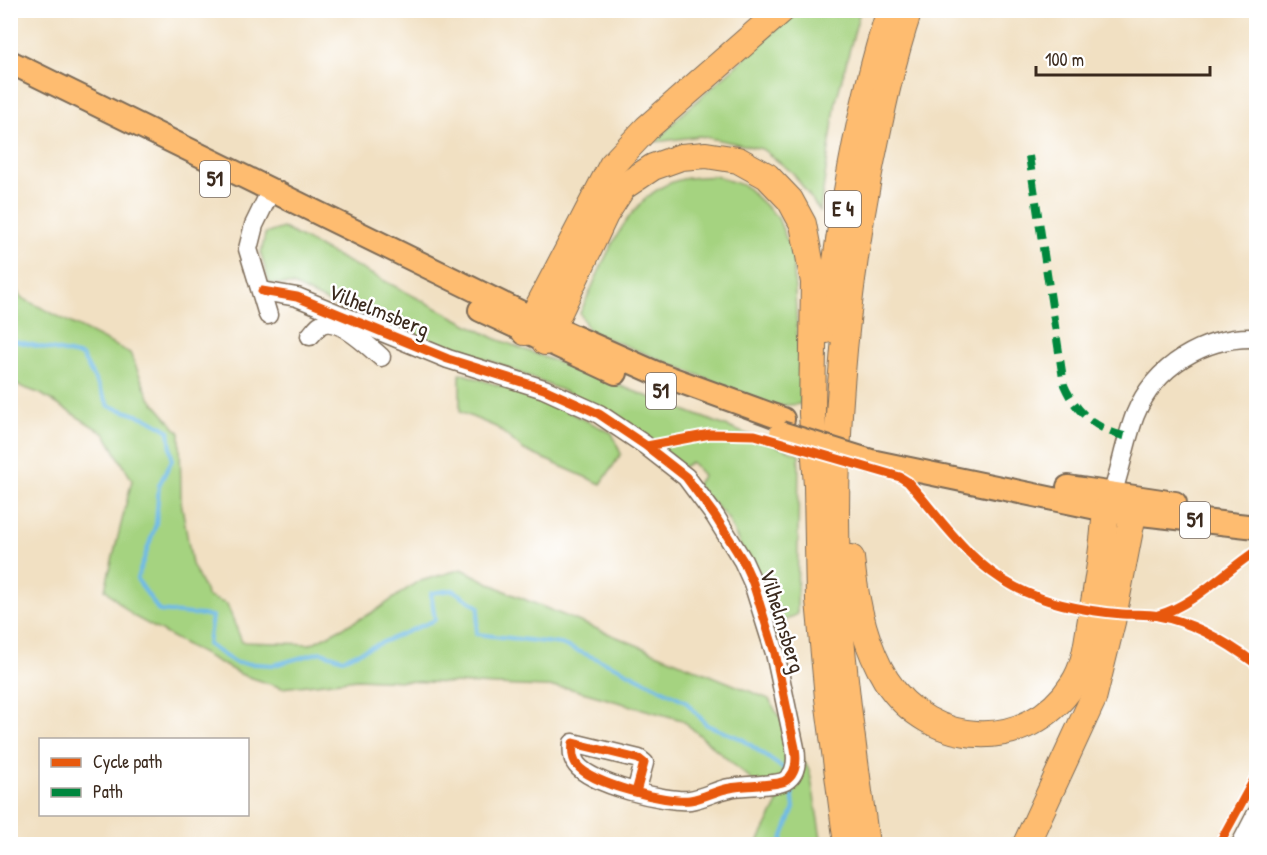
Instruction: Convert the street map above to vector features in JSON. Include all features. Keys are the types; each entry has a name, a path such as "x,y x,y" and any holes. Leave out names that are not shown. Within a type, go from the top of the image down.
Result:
{"highway":[{"path":"538,330 612,165 647,128 782,10"},
{"name":"E 4","path":"847,844 828,698 820,611 817,486 824,355 840,229 859,130 890,10"},
{"name":"E 4","path":"866,844 847,698 838,597 836,486 842,374 858,231 877,132 909,10"},
{"path":"538,330 623,187 653,167 681,157 706,155 738,160 767,176 790,200 803,224 811,256 814,282 812,414 817,486"},
{"path":"842,374 850,549 862,620 874,655 888,682 915,711 946,729 987,735 1021,729 1037,720 1064,697 1083,661 1102,559 1120,504"},
{"path":"1026,844 1093,699 1112,622 1120,504"}],"main road":[{"name":"51","path":"10,62 268,197 650,387 872,453 1120,504 1257,526"},
{"name":"51","path":"10,78 268,197"},
{"name":"51","path":"1120,504 1257,513"}],"street":[{"path":"268,197 254,225 248,249 268,315"},
{"name":"Vilhelmsberg","path":"262,291 297,297 448,359 544,389 599,414 645,445 686,477 715,516 743,561 763,609 797,761 789,777 730,788 690,800 636,792"},
{"path":"310,336 321,324 330,323 345,328 381,357"},
{"path":"1120,504 1125,452 1135,415 1147,391 1163,373 1200,348 1221,341 1257,338"},
{"path":"1241,844 1257,815"}],"green space":[{"path":"797,11 860,11 836,101 820,211 793,173 762,149 700,136 656,142 678,118"},
{"path":"715,176 745,186 778,218 793,256 801,404 775,406 589,331 580,313 618,233 646,199 663,186 683,179"},
{"path":"283,228 494,338 799,454 797,614 777,626 728,519 696,485 703,475 691,462 680,469 573,395 491,361 386,330 293,285 269,283 261,254 265,234"},
{"path":"10,281 22,298 130,353 149,397 180,433 181,501 192,564 208,597 227,604 242,642 311,644 375,611 417,582 462,569 509,593 769,699 810,772 822,844 757,844 778,803 682,720 568,688 357,679 282,688 240,674 133,616 105,589 132,480 105,434 41,394 11,383"},
{"path":"460,373 541,399 612,433 621,454 601,484 524,450 496,427 460,412"}],"waterway":[{"path":"10,340 82,356 109,406 149,419 169,431 172,460 159,485 156,524 137,579 159,611 212,616 208,645 236,663 274,665 321,652 343,659 435,620 431,593 453,590 479,607 476,634 561,644 619,668 685,701 707,725 742,739 787,771"},
{"path":"780,844 794,808 791,783"}],"marked path":[{"path":"1029,156 1064,385 1075,404 1089,419 1107,430 1128,437"}],"cycle path":[{"path":"262,291 297,297 448,359 544,389 599,414 645,445 686,477 715,516 743,561 753,583 775,653 795,748 795,766 792,775 781,783 730,788 695,799 679,800 630,791 597,779 575,763 573,743 639,759 644,763 636,792"},
{"path":"647,446 710,434 755,435 900,477 908,482 970,553 984,566 1015,587 1040,598 1081,609 1154,615 1185,623 1222,641 1256,664"},
{"path":"1158,615 1197,596 1256,551"},
{"path":"1219,844 1256,776"}]}
